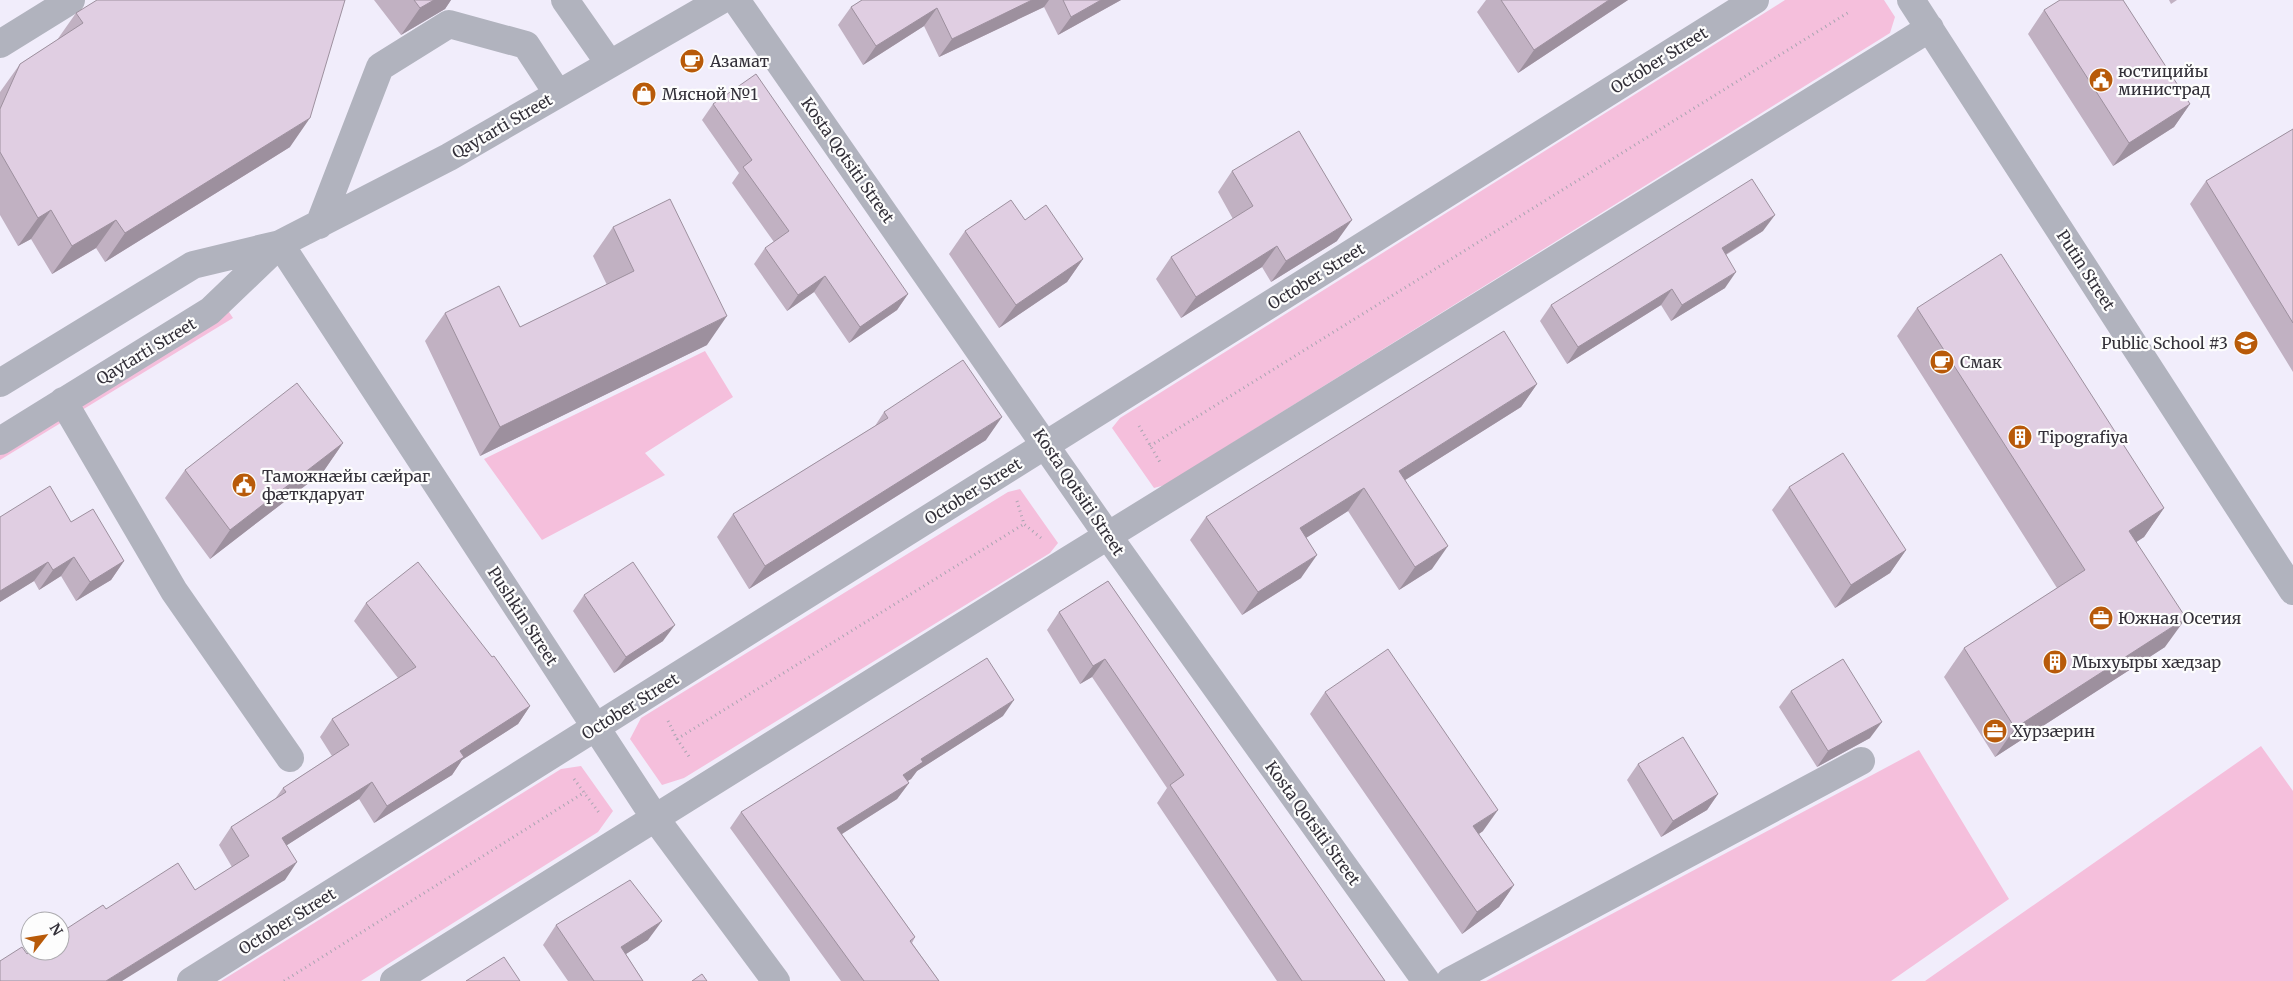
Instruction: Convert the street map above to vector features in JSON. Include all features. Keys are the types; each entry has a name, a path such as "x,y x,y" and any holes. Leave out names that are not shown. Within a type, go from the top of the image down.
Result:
{"street":[{"path":"0,44 71,0"},
{"path":"565,0 609,63"},
{"name":"Qaytarti Street","path":"0,383 193,265 280,244 319,225 449,157 721,0"},
{"name":"Kosta Qotsiti Street","path":"736,0 1047,445 1108,536 1426,981"},
{"name":"October Street","path":"191,981 1755,0"},
{"name":"Putin Street","path":"1912,0 2289,576"},
{"path":"319,225 380,67 449,24 526,45 558,94"},
{"path":"394,981 1067,561 1930,28"},
{"name":"Qaytarti Street","path":"0,441 210,311 280,244"},
{"name":"Pushkin Street","path":"280,244 655,818 776,981"},
{"path":"63,401 174,591 290,758"},
{"path":"1450,981 1861,761"}],"path":[{"path":"1150,446 1849,12"},
{"path":"1122,398 1180,492"},
{"path":"1008,469 1024,524 1067,561"},
{"path":"677,740 1024,524"},
{"path":"653,691 677,740 708,784"},
{"path":"552,754 586,792 619,840"},
{"path":"284,981 586,792"}],"shaded area":[{"path":"1785,0 1884,0 1895,17 1890,33 1165,485 1154,488 1112,428 1120,418"},
{"path":"227,309 233,318 0,460 0,446"},
{"path":"705,351 733,397 645,453 665,475 542,540 484,459"},
{"path":"1020,489 1058,543 1050,553 684,778 662,785 630,739 641,718 1008,492"},
{"path":"2261,746 2293,791 2293,981 1925,981"},
{"path":"1919,750 2009,899 1891,981 1486,981"},
{"path":"581,766 613,811 598,832 361,981 221,981 561,769"}],"building":[{"path":"97,0 345,0 310,118 125,233 116,220 72,246 51,210 38,218 0,152 0,109 20,64 83,23 76,13"},
{"path":"414,0 434,0 420,8"},
{"path":"862,0 1032,0 952,39 937,8 876,46 851,7"},
{"path":"1063,0 1101,0 1071,17"},
{"path":"1501,0 1609,0 1534,50"},
{"path":"2060,0 2123,0 2190,104 2129,143 2044,10"},
{"path":"756,74 908,294 860,327 825,276 798,295 765,248 789,231 743,167 752,160 713,104"},
{"path":"2293,129 2293,323 2206,181"},
{"path":"1299,131 1352,220 1286,261 1277,246 1196,297 1171,257 1253,206 1232,171"},
{"path":"1752,179 1775,215 1722,248 1736,272 1682,305 1672,289 1578,347 1551,305"},
{"path":"670,199 727,316 500,427 445,313 499,286 520,327 634,271 613,227"},
{"path":"1011,200 1025,220 1046,205 1083,259 1016,305 965,231"},
{"path":"2001,254 2164,508 2129,531 2186,618 2015,728 1964,648 2085,570 1917,308"},
{"path":"1504,331 1537,384 1399,471 1448,546 1415,567 1364,488 1300,528 1317,555 1258,592 1206,517"},
{"path":"963,360 1002,417 765,566 733,514 888,418 884,412"},
{"name":"Таможнæйы сæйраг фæткдаруат","path":"297,383 343,443 230,530 185,470"},
{"path":"1843,453 1906,550 1851,585 1789,487"},
{"path":"50,486 71,522 93,509 124,561 90,582 74,557 53,570 48,562 0,591 0,517"},
{"path":"418,562 492,657 494,656 530,706 460,751 464,757 387,806 372,782 282,838 297,862 106,981 0,981 0,961 20,948 20,961 70,961 70,926 103,905 106,909 178,863 195,890 249,856 231,827 286,792 283,788 349,745 332,719 416,667 366,603"},
{"path":"633,562 675,625 626,657 584,595"},
{"path":"1108,581 1385,981 1302,981 1170,785 1184,775 1105,659 1093,666 1059,612"},
{"path":"1388,649 1498,810 1473,826 1514,885 1477,912 1325,692"},
{"path":"987,658 1014,700 921,759 923,762 903,775 909,783 837,828 915,937 910,941 939,981 864,981 741,812"},
{"path":"1843,659 1882,722 1828,751 1791,691"},
{"path":"1683,737 1718,794 1673,821 1638,764"},
{"path":"630,880 662,921 621,947 643,981 594,981 556,925"},
{"path":"504,957 520,981 466,981"},
{"path":"702,974 707,981 692,981"}],"place":[{"name":"Азамат","path":"692,61"},
{"name":"юстицийы министрад","path":"2101,80"},
{"name":"Мясной №1","path":"644,94"},
{"name":"Public School #3","path":"2246,343"},
{"name":"Смак","path":"1942,362"},
{"name":"Tipografiya","path":"2020,437"},
{"name":"Таможнæйы сæйраг фæткдаруат","path":"244,485"},
{"name":"Южная Осетия","path":"2101,618"},
{"name":"Мыхуыры хæдзар","path":"2055,662"},
{"name":"Хурзæрин","path":"1995,731"}]}
